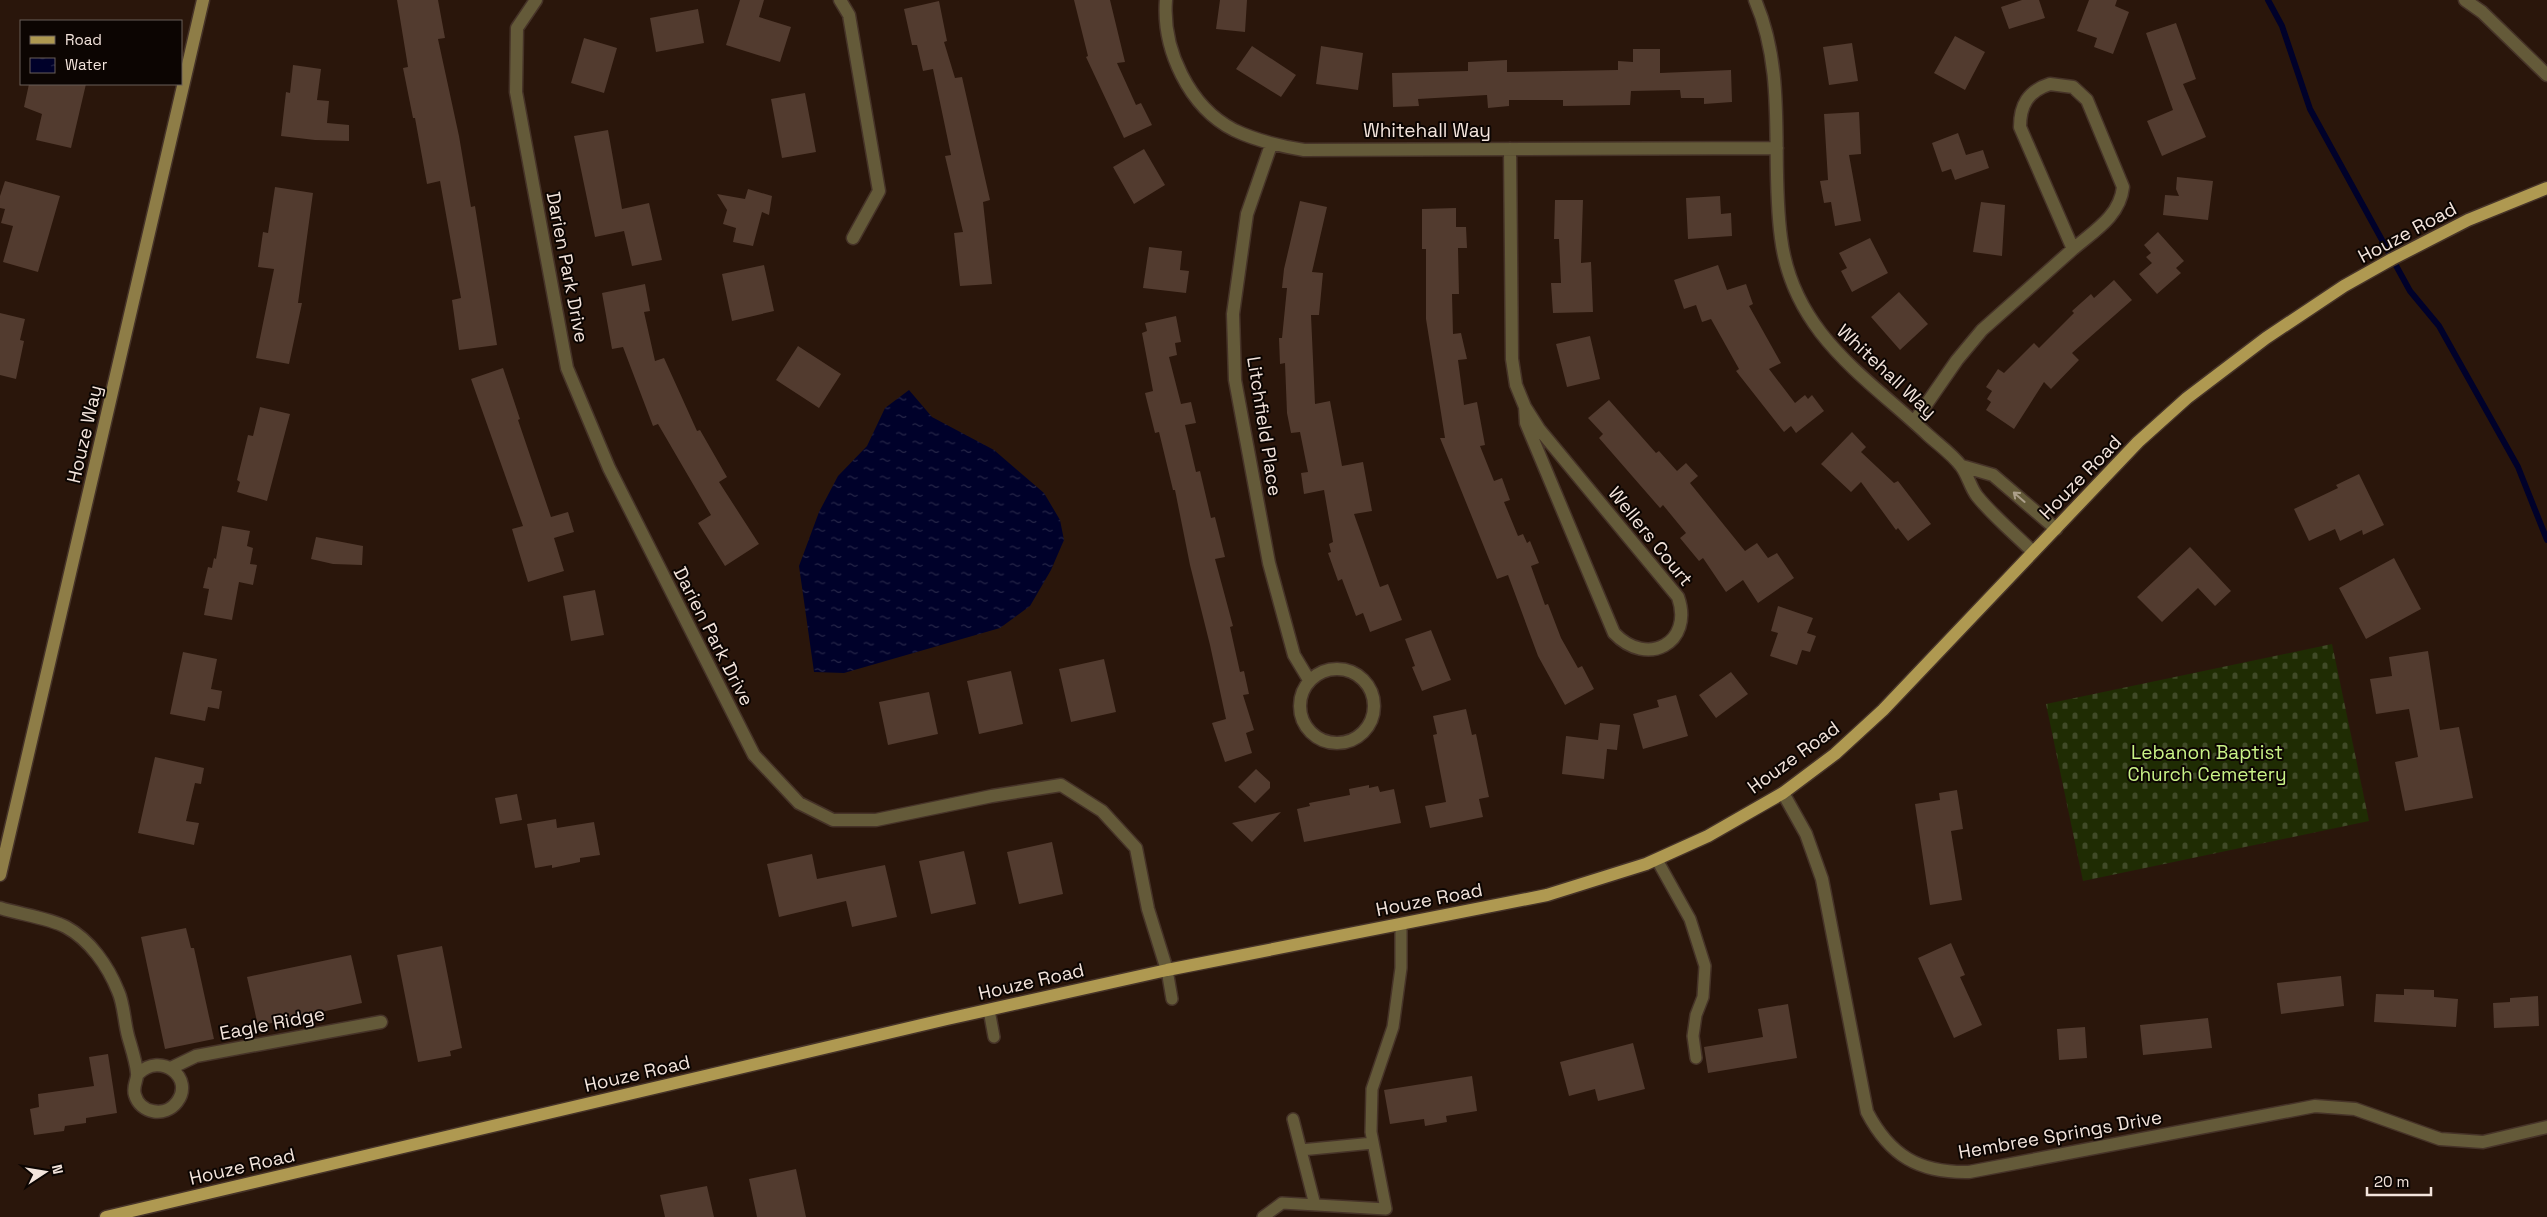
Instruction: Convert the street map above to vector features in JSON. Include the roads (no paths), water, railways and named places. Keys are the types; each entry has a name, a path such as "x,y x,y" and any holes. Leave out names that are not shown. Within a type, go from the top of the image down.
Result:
{"main road":[{"name":"Houze Road","path":"106,1217 989,1010 1168,970 1547,895 1657,860 1708,836 1783,792 1834,754 1883,710 2138,442 2188,398 2266,338 2344,286 2392,259 2468,220 2547,188"}],"street":[{"name":"Houze Way","path":"0,875 203,0"},
{"name":"Darien Park Drive","path":"536,0 517,28 516,92 567,368 609,468 754,755 799,803 833,820 876,820 992,796 1061,785 1102,811 1136,848 1148,910 1168,970"},
{"path":"840,0 849,15 879,191 853,238"},
{"name":"Whitehall Way","path":"1166,0 1165,15 1170,46 1184,80 1205,108 1232,129 1271,144 1304,150 1777,148"},
{"name":"Whitehall Way","path":"1755,0 1764,21 1775,81 1781,239 1788,271 1801,303 1818,332 1838,355 1962,466"},
{"path":"2465,0 2482,12 2547,75"},
{"path":"1914,422 1957,360 1982,330 2114,213 2122,199 2123,186 2087,100 2072,87 2050,84 2038,88 2027,97 2020,112 2020,127 2073,249"},
{"name":"Litchfield Place","path":"1271,144 1246,223 1233,314 1235,380 1269,563 1294,655 1310,680"},
{"name":"Wellers Court","path":"1510,149 1512,359 1516,385 1525,407 1540,429 1678,597 1682,608 1681,625 1675,636 1666,645 1652,650 1638,650 1624,643 1614,632 1526,423 1525,407"},
{"path":"1962,466 1993,475 2056,529"},
{"path":"1962,466 1977,495 2033,552"},
{"path":"1331,668 1343,668 1355,672 1365,680 1373,696 1374,714 1370,726 1361,735 1350,741 1332,743 1315,736 1306,727 1301,716 1300,703 1303,691 1310,680 1319,672 1331,668"},
{"name":"Hembree Springs Drive","path":"1783,792 1806,834 1822,879 1867,1112 1877,1130 1892,1148 1929,1169 1948,1172 1969,1172 2315,1106 2355,1109 2440,1139 2483,1142 2547,1127"},
{"path":"0,908 65,926 86,941 101,960 119,992 138,1074 134,1083 137,1101 144,1108 162,1112 177,1102 181,1093 181,1084 178,1075 171,1068"},
{"name":"Eagle Ridge","path":"138,1074 144,1068 153,1064 162,1064 171,1068 196,1056 381,1022"}],"lane":[{"path":"1657,860 1690,919 1705,966 1703,997 1696,1015 1692,1036 1696,1058"},
{"path":"1263,1217 1282,1204 1386,1209 1371,1132 1372,1089 1393,1027 1401,968 1401,924"},
{"path":"1168,970 1172,999"},
{"path":"989,1010 994,1037"},
{"path":"1293,1120 1315,1205"},
{"path":"1301,1150 1373,1143"}],"water":[{"path":"909,390 932,417 994,450 1044,493 1060,520 1064,540 1051,570 1030,606 1000,628 844,673 814,672 799,566 819,512 838,476 867,446 885,408"}],"waterway":[{"path":"2268,0 2282,26 2310,109 2410,291 2439,326 2518,467 2547,540"}],"park label":[{"name":"Lebanon Baptist Church Cemetery","path":"2207,763"}]}
